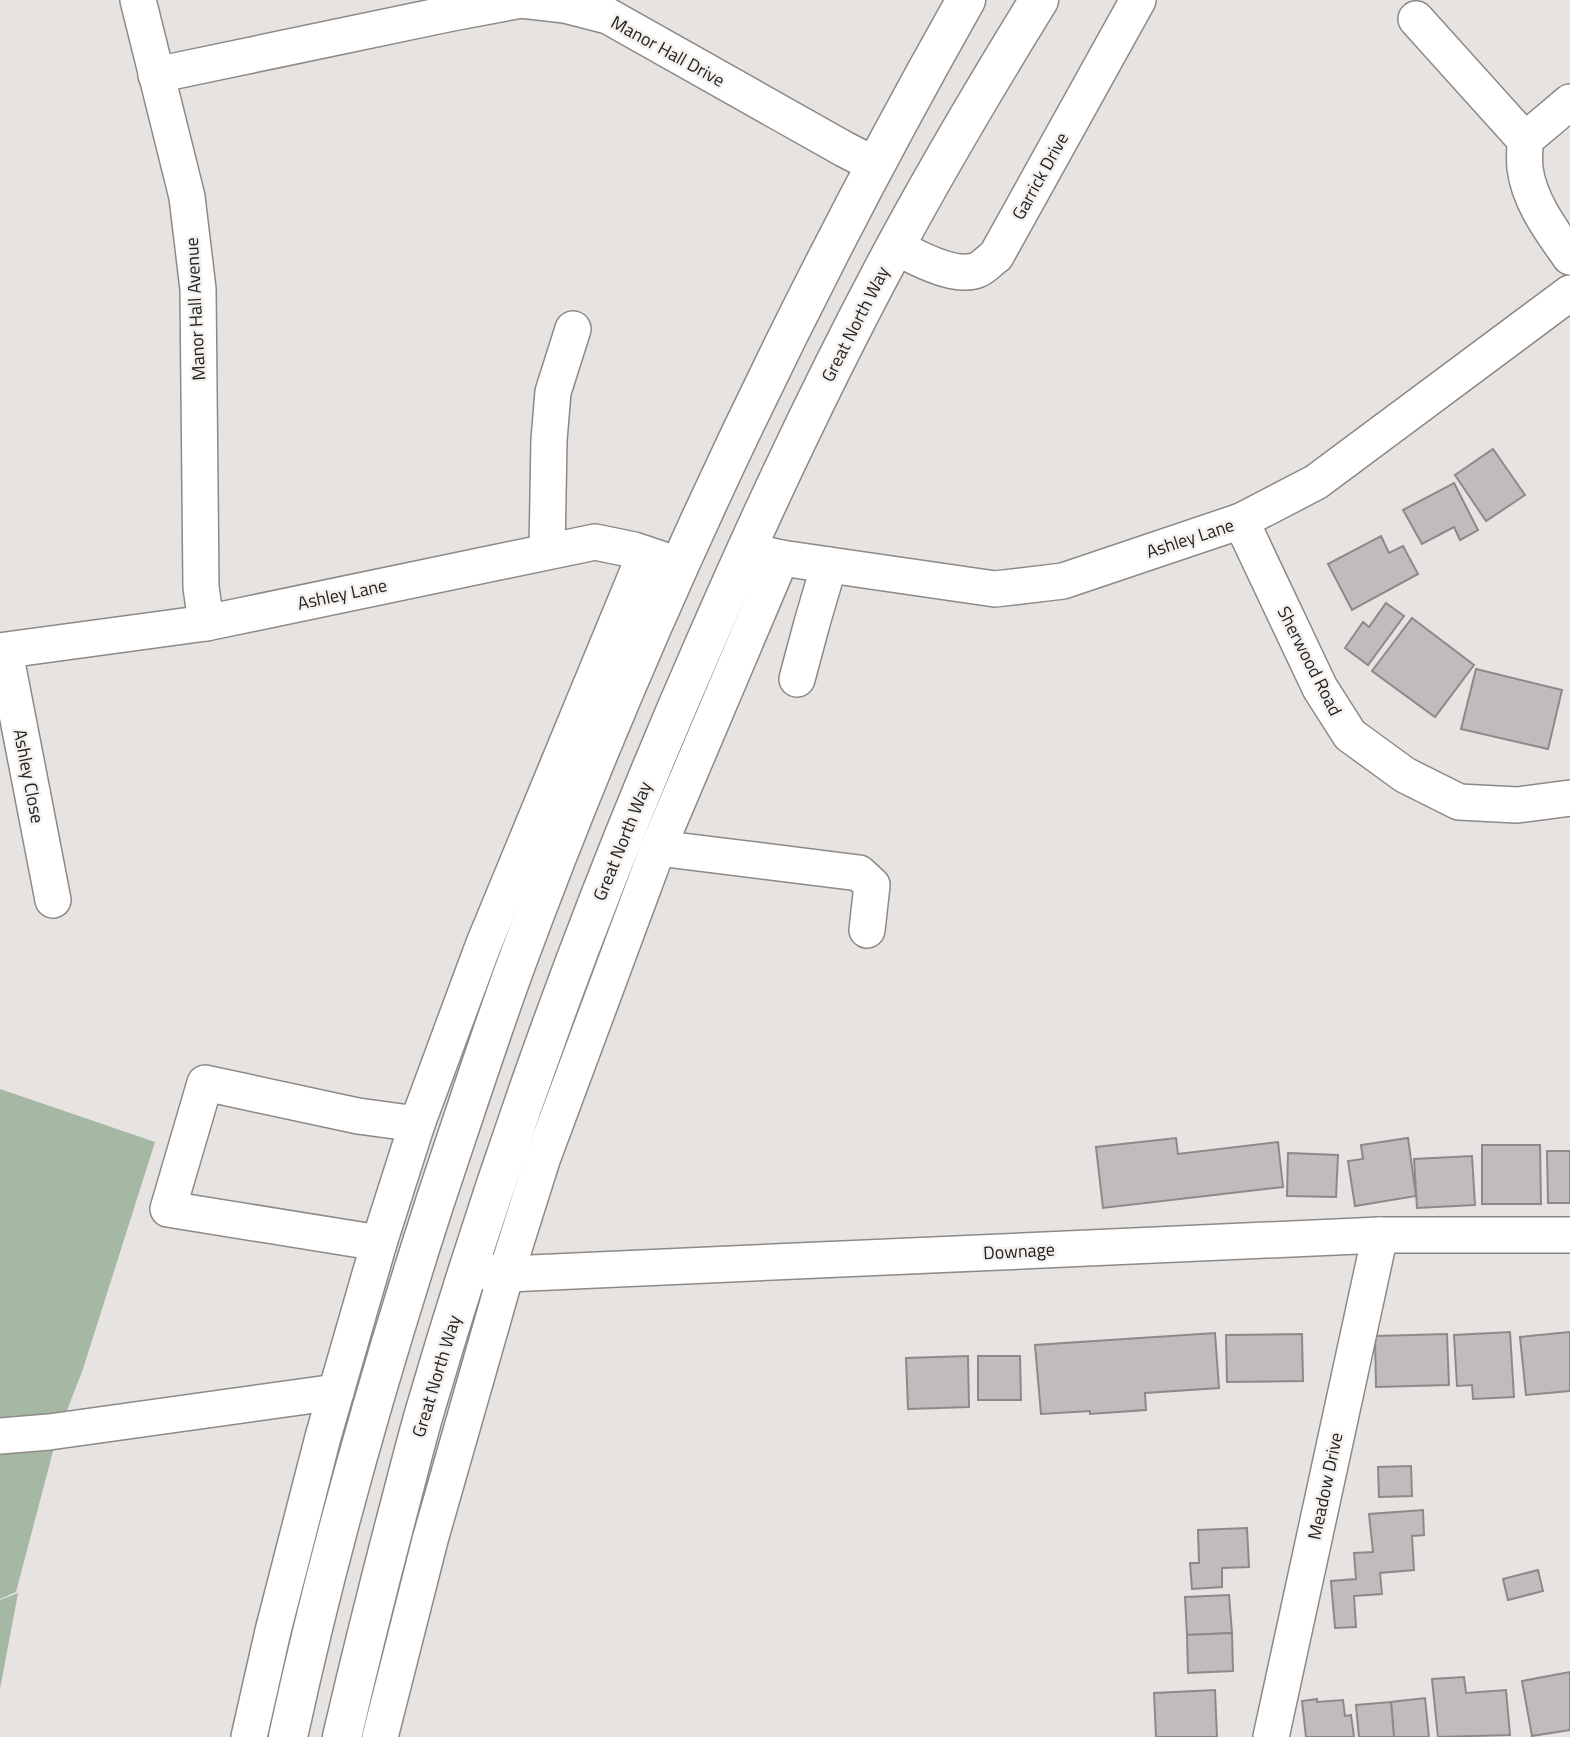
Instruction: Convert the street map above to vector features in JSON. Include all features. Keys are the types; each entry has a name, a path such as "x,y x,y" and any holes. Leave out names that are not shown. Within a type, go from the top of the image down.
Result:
{"highway":[{"path":"288,1737 304,1662 367,1426 414,1269 516,964 617,710 663,559 734,447 875,165 966,0"},
{"name":"Great North Way","path":"342,1737 365,1637 425,1411 468,1271 529,1086 606,878 668,724 763,554 820,393 895,247 978,99 1039,0"}],"street":[{"name":"Manor Hall Avenue","path":"138,0 187,197 198,289 201,587 206,623"},
{"name":"Manor Hall Drive","path":"156,75 521,0 565,5 608,16 875,165"},
{"name":"Garrick Drive","path":"895,247 957,272 977,270 996,256 1138,0"},
{"path":"1416,19 1525,140 1525,169 1532,195 1570,257"},
{"path":"1525,140 1570,102"},
{"name":"Ashley Lane","path":"763,554 995,589 1063,581 1241,522 1316,482 1570,293"},
{"path":"547,551 549,440 553,392 573,329"},
{"name":"Sherwood Road","path":"1241,522 1320,688 1350,735 1405,775 1459,802 1517,805 1570,798"},
{"name":"Ashley Lane","path":"3,652 206,623 595,542 663,559"},
{"name":"Great North Way","path":"380,1737 430,1539 506,1274 542,1160 658,849 763,554"},
{"path":"249,1737 273,1631 336,1392 379,1243 417,1125 483,946 663,559"},
{"path":"797,679 829,565"},
{"name":"Ashley Close","path":"3,652 54,900"},
{"path":"658,849 859,873 872,886 867,930"},
{"path":"379,1243 168,1209 205,1083 358,1116 417,1125"},
{"name":"Downage","path":"468,1271 506,1274 1380,1235 1570,1235"},
{"name":"Meadow Drive","path":"1271,1737 1380,1235"},
{"path":"0,1436 49,1432 336,1392"}],"green space":[{"path":"0,1089 155,1142 83,1369 57,1436 16,1592 0,1599"},
{"path":"18,1593 0,1689 0,1600"}],"building":[{"path":"1493,449 1525,495 1486,521 1455,475"},
{"path":"1454,483 1478,530 1460,540 1454,527 1422,544 1403,510"},
{"path":"1381,536 1389,553 1403,546 1418,574 1352,610 1328,564"},
{"path":"1386,603 1404,616 1368,665 1345,648 1363,622 1369,627"},
{"path":"1412,618 1474,665 1435,717 1372,671"},
{"path":"1476,669 1562,690 1548,749 1461,729"},
{"path":"1176,1138 1178,1154 1278,1142 1283,1187 1103,1208 1096,1147"},
{"path":"1408,1138 1416,1196 1355,1206 1348,1161 1363,1159 1361,1145"},
{"path":"1482,1145 1540,1145 1541,1204 1482,1204"},
{"path":"1547,1151 1570,1151 1570,1203 1548,1203"},
{"path":"1288,1153 1338,1155 1336,1197 1287,1196"},
{"path":"1472,1156 1475,1205 1417,1208 1414,1159"},
{"path":"1510,1332 1514,1397 1473,1399 1472,1385 1457,1386 1454,1335"},
{"path":"1570,1332 1570,1391 1526,1395 1520,1337"},
{"path":"1215,1333 1219,1388 1145,1393 1146,1410 1041,1414 1035,1345"},
{"path":"1302,1334 1303,1381 1227,1382 1226,1335"},
{"path":"1447,1334 1449,1385 1376,1387 1375,1336"},
{"path":"968,1356 969,1407 908,1409 906,1358"},
{"path":"978,1356 1020,1356 1021,1400 978,1400"},
{"path":"1411,1466 1412,1496 1379,1497 1378,1467"},
{"path":"1423,1510 1424,1535 1412,1536 1414,1570 1380,1573 1382,1594 1354,1596 1356,1627 1335,1628 1331,1581 1356,1579 1354,1553 1373,1552 1369,1514"},
{"path":"1247,1528 1249,1567 1222,1568 1222,1587 1192,1589 1190,1563 1199,1563 1198,1530"},
{"path":"1538,1570 1543,1591 1508,1600 1503,1579"},
{"path":"1229,1595 1232,1633 1187,1635 1185,1597"},
{"path":"1232,1633 1233,1671 1188,1673 1187,1635"},
{"path":"1570,1672 1570,1730 1532,1736 1522,1681"},
{"path":"1464,1677 1466,1693 1506,1690 1510,1735 1438,1737 1432,1679"},
{"path":"1215,1690 1217,1737 1156,1737 1154,1693"},
{"path":"1425,1698 1429,1737 1394,1737 1391,1702"},
{"path":"1317,1699 1317,1702 1343,1700 1345,1716 1351,1715 1354,1737 1306,1737 1302,1701"},
{"path":"1391,1702 1394,1737 1359,1737 1356,1705"}]}
